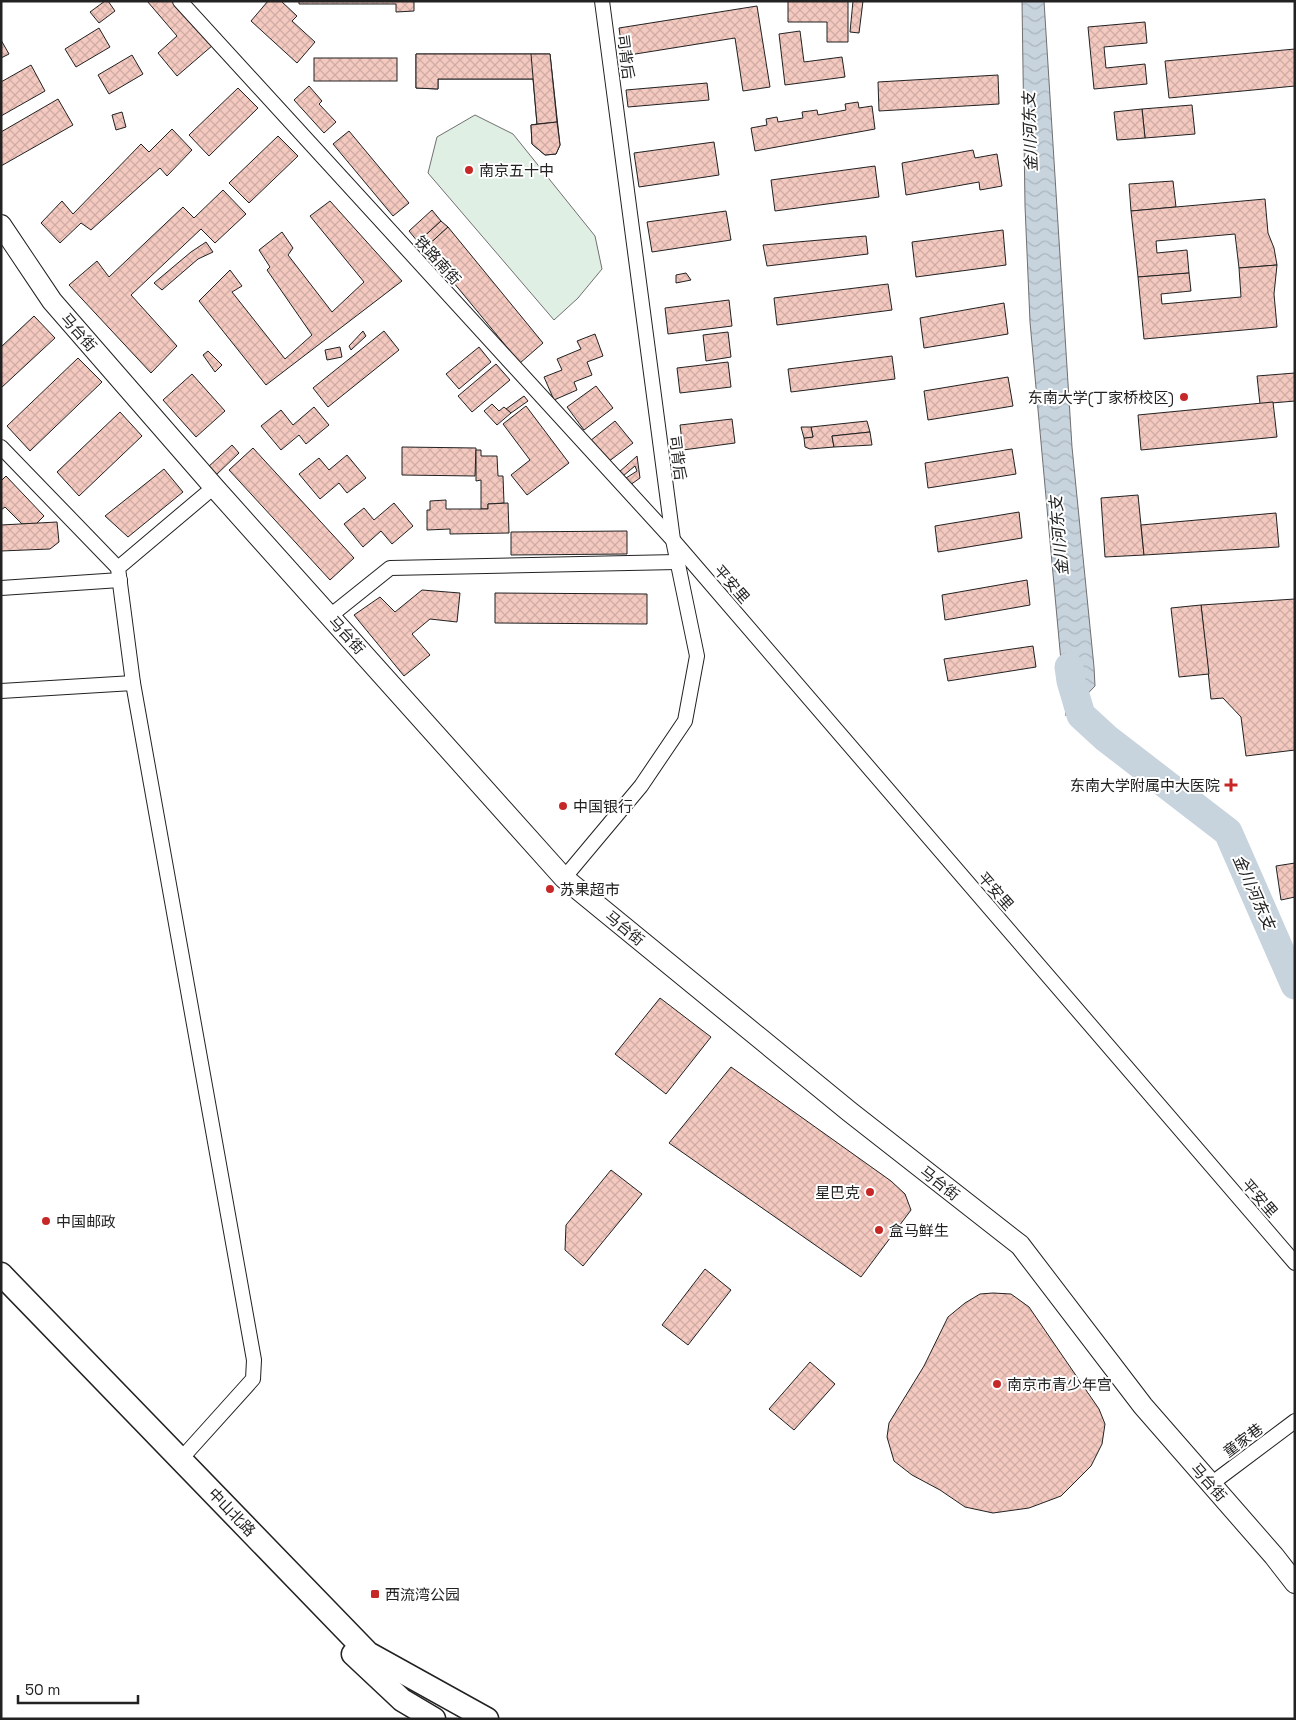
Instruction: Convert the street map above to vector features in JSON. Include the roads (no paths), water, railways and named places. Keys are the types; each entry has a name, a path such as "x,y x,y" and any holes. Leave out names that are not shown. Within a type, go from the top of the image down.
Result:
{"main road":[{"name":"中山北路","path":"1,1274 368,1653 487,1719"},
{"name":"中山北路","path":"1,1290 360,1662 402,1700 434,1719"}],"street":[{"name":"铁路南街","path":"180,1 672,540"},
{"name":"司背后","path":"564,878 641,786 685,721 697,656 672,540 602,1"},
{"name":"马台街","path":"1,225 52,301 214,487 564,878 850,1112 1020,1244 1143,1406 1274,1556 1295,1583"},
{"path":"1,447 119,574 133,683 254,1360 252,1379 181,1459"},
{"path":"1,588 119,574 214,487"},
{"name":"平安里","path":"672,540 1295,1263"},
{"path":"330,616 390,568 677,562"},
{"path":"1,691 133,683"},
{"name":"童家巷","path":"1211,1484 1295,1421"}],"water":[{"path":"1022,1 1044,1 1072,447 1094,667 1095,686 1066,716 1030,322 1025,206"}],"waterway":[{"name":"金川河东支","path":"1069,667 1081,715 1106,738 1228,832 1295,985"}],"place":[{"name":"南京五十中","path":"469,170"},
{"name":"东南大学(丁家桥校区)","path":"1184,397"},
{"name":"东南大学附属中大医院","path":"1231,785"},
{"name":"中国银行","path":"563,806"},
{"name":"苏果超市","path":"550,889"},
{"name":"星巴克","path":"870,1192"},
{"name":"中国邮政","path":"46,1221"},
{"name":"盒马鲜生","path":"879,1230"},
{"name":"南京市青少年宫","path":"997,1384"},
{"name":"西流湾公园","path":"375,1594"}]}
